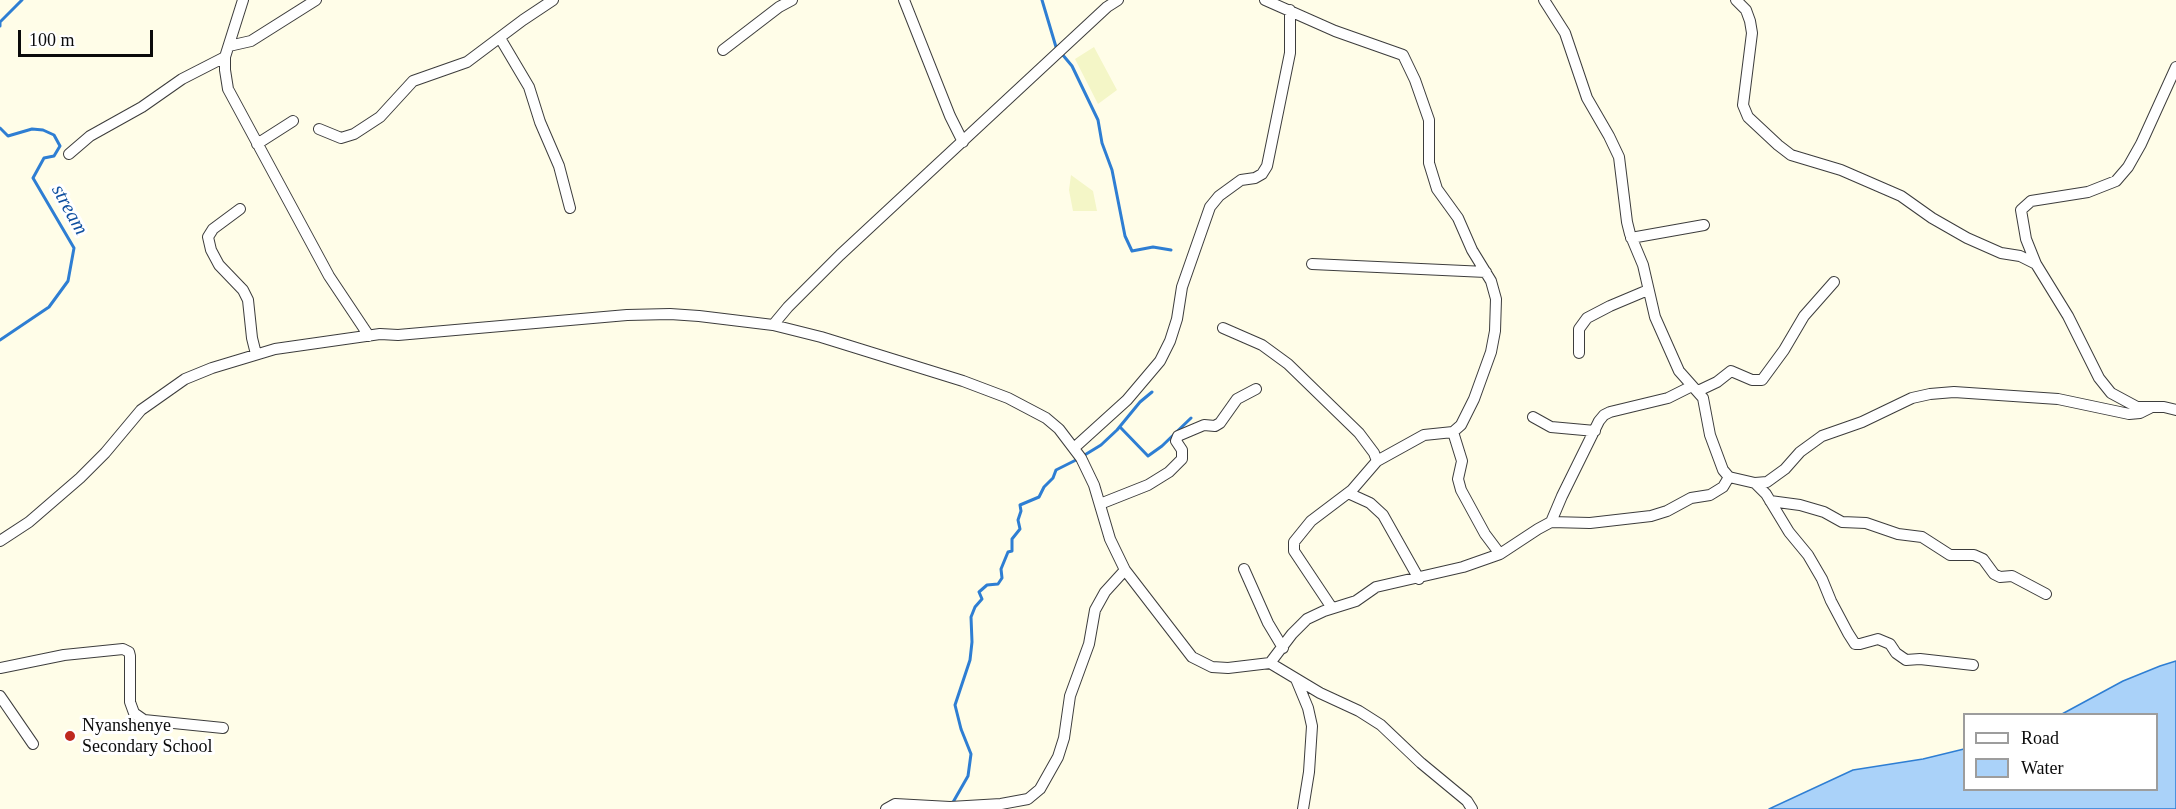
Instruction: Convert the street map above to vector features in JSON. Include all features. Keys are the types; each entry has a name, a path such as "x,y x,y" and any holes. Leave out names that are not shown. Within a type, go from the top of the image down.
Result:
{"street":[{"path":"243,0 225,57 228,89 329,276 369,336"},
{"path":"229,46 250,41 316,0"},
{"path":"319,129 341,138 354,134 380,117 413,81 467,62 553,0"},
{"path":"723,50 792,0"},
{"path":"904,0 950,116 963,142"},
{"path":"773,325 840,255 1107,7 1118,0"},
{"path":"1265,0 1335,31 1403,55 1415,80 1429,120 1429,163 1437,189 1458,218 1494,288 1496,299 1492,345 1468,414 1461,425 1453,432 1424,435 1377,461 1348,493 1311,521 1294,542 1294,551 1332,608"},
{"path":"1544,0 1565,33 1587,98 1619,157 1627,222 1631,238 1643,265 1655,317 1679,371 1706,404 1710,435 1729,477 1755,483 1767,482 1776,477 1800,452 1822,436 1862,422 1912,398 1930,394 1954,392 2058,399 2128,414 2140,413 2150,408"},
{"path":"1736,0 1746,10 1752,33 1743,105 1748,117 1778,145 1791,155 1841,170 1901,196 1932,218 1967,238 2001,253 2020,256 2037,264"},
{"path":"1074,448 1127,400 1160,361 1173,330 1182,287 1210,207 1219,196 1241,180 1255,178 1262,174 1267,166 1290,53 1290,10"},
{"path":"500,38 529,87 540,122 559,166 570,208"},
{"path":"69,154 90,136 142,107 182,79 225,57"},
{"path":"2176,67 2141,144 2128,167 2116,181 2088,192 2031,201 2021,210 2026,239 2037,264 2068,316 2099,378 2111,393 2137,406 2176,410"},
{"path":"257,144 293,121"},
{"path":"240,210 213,229 208,237 211,250 219,266 243,290 248,300 256,354"},
{"path":"1631,238 1704,225"},
{"path":"1312,264 1486,272"},
{"path":"1551,522 1599,421 1610,412 1668,398 1717,382 1731,371 1752,380 1762,380 1784,350 1804,316 1834,282"},
{"path":"1579,353 1579,329 1587,318 1648,290"},
{"path":"0,541 29,522 80,478 105,453 141,410 166,391 185,379 256,354 275,349 369,336 650,314 699,316 773,325 821,337 952,377 1008,398 1046,418 1059,429 1074,448 1091,478 1110,539 1125,570 1192,657 1212,668 1270,663 1320,693 1359,711 1381,725 1421,764 1467,801 1472,809"},
{"path":"1223,328 1262,345 1288,364 1359,433 1374,453 1377,461"},
{"path":"1100,504 1148,485 1169,472 1182,459 1182,450 1176,441 1178,436 1204,425 1215,426 1220,423 1237,399 1256,389"},
{"path":"1533,417 1551,427 1594,431"},
{"path":"1453,432 1462,461 1458,479 1461,490 1485,534 1500,554"},
{"path":"1270,663 1292,634 1307,619 1356,601 1384,584 1419,579 1500,554 1551,522 1590,523 1651,516 1667,511 1690,498 1710,495 1723,487 1729,477"},
{"path":"1755,483 1808,555 1855,644 1878,639 1890,644 1896,653 1906,660 1920,659 1973,665"},
{"path":"1348,493 1370,503 1383,515 1419,579"},
{"path":"1770,501 1800,505 1842,522 1866,523 1898,534 1923,537 1950,555 1974,555 1983,559 1994,574 2000,577 2012,576 2046,594"},
{"path":"1244,569 1268,623 1283,648"},
{"path":"886,809 895,804 969,807 1027,804 1040,789 1058,757 1064,738 1070,696 1089,644 1095,610 1105,592 1125,570"},
{"path":"0,668 64,656 123,649 129,652 130,656 130,702 134,713 144,720 223,728"},
{"path":"1296,679 1308,708 1312,726 1309,772 1303,809"},
{"path":"0,696 33,744"}],"green space":[{"path":"1094,47 1117,90 1098,104 1075,59"},
{"path":"1071,175 1093,191 1097,211 1073,211 1069,190"}],"water":[{"path":"2176,661 2176,809 1769,809 1853,770 1923,759 1963,749 1963,791 2158,791 2158,713 2064,713 2123,681"}],"waterway":[{"name":"stream","path":"0,26 0,22 22,0"},
{"path":"1042,0 1058,49"},
{"path":"1062,54 1072,66 1098,120 1102,143 1112,170 1125,236 1132,251 1153,247 1171,250"},
{"name":"stream","path":"0,128 8,136 32,129 43,130 54,135 60,146 54,156 44,158 33,178 74,248 68,281 49,307 0,340"},
{"path":"1083,456 1101,445 1152,392"},
{"path":"1120,427 1148,456 1191,418"},
{"path":"952,804 968,776 971,754 955,705 970,660 971,617 975,607 982,599 979,592 987,585 998,584 1002,578 1001,569 1008,552 1012,551 1012,539 1020,529 1018,520 1020,505 1039,497 1056,470 1078,459"}],"place":[{"name":"Nyanshenye Secondary School","path":"70,736"}]}
